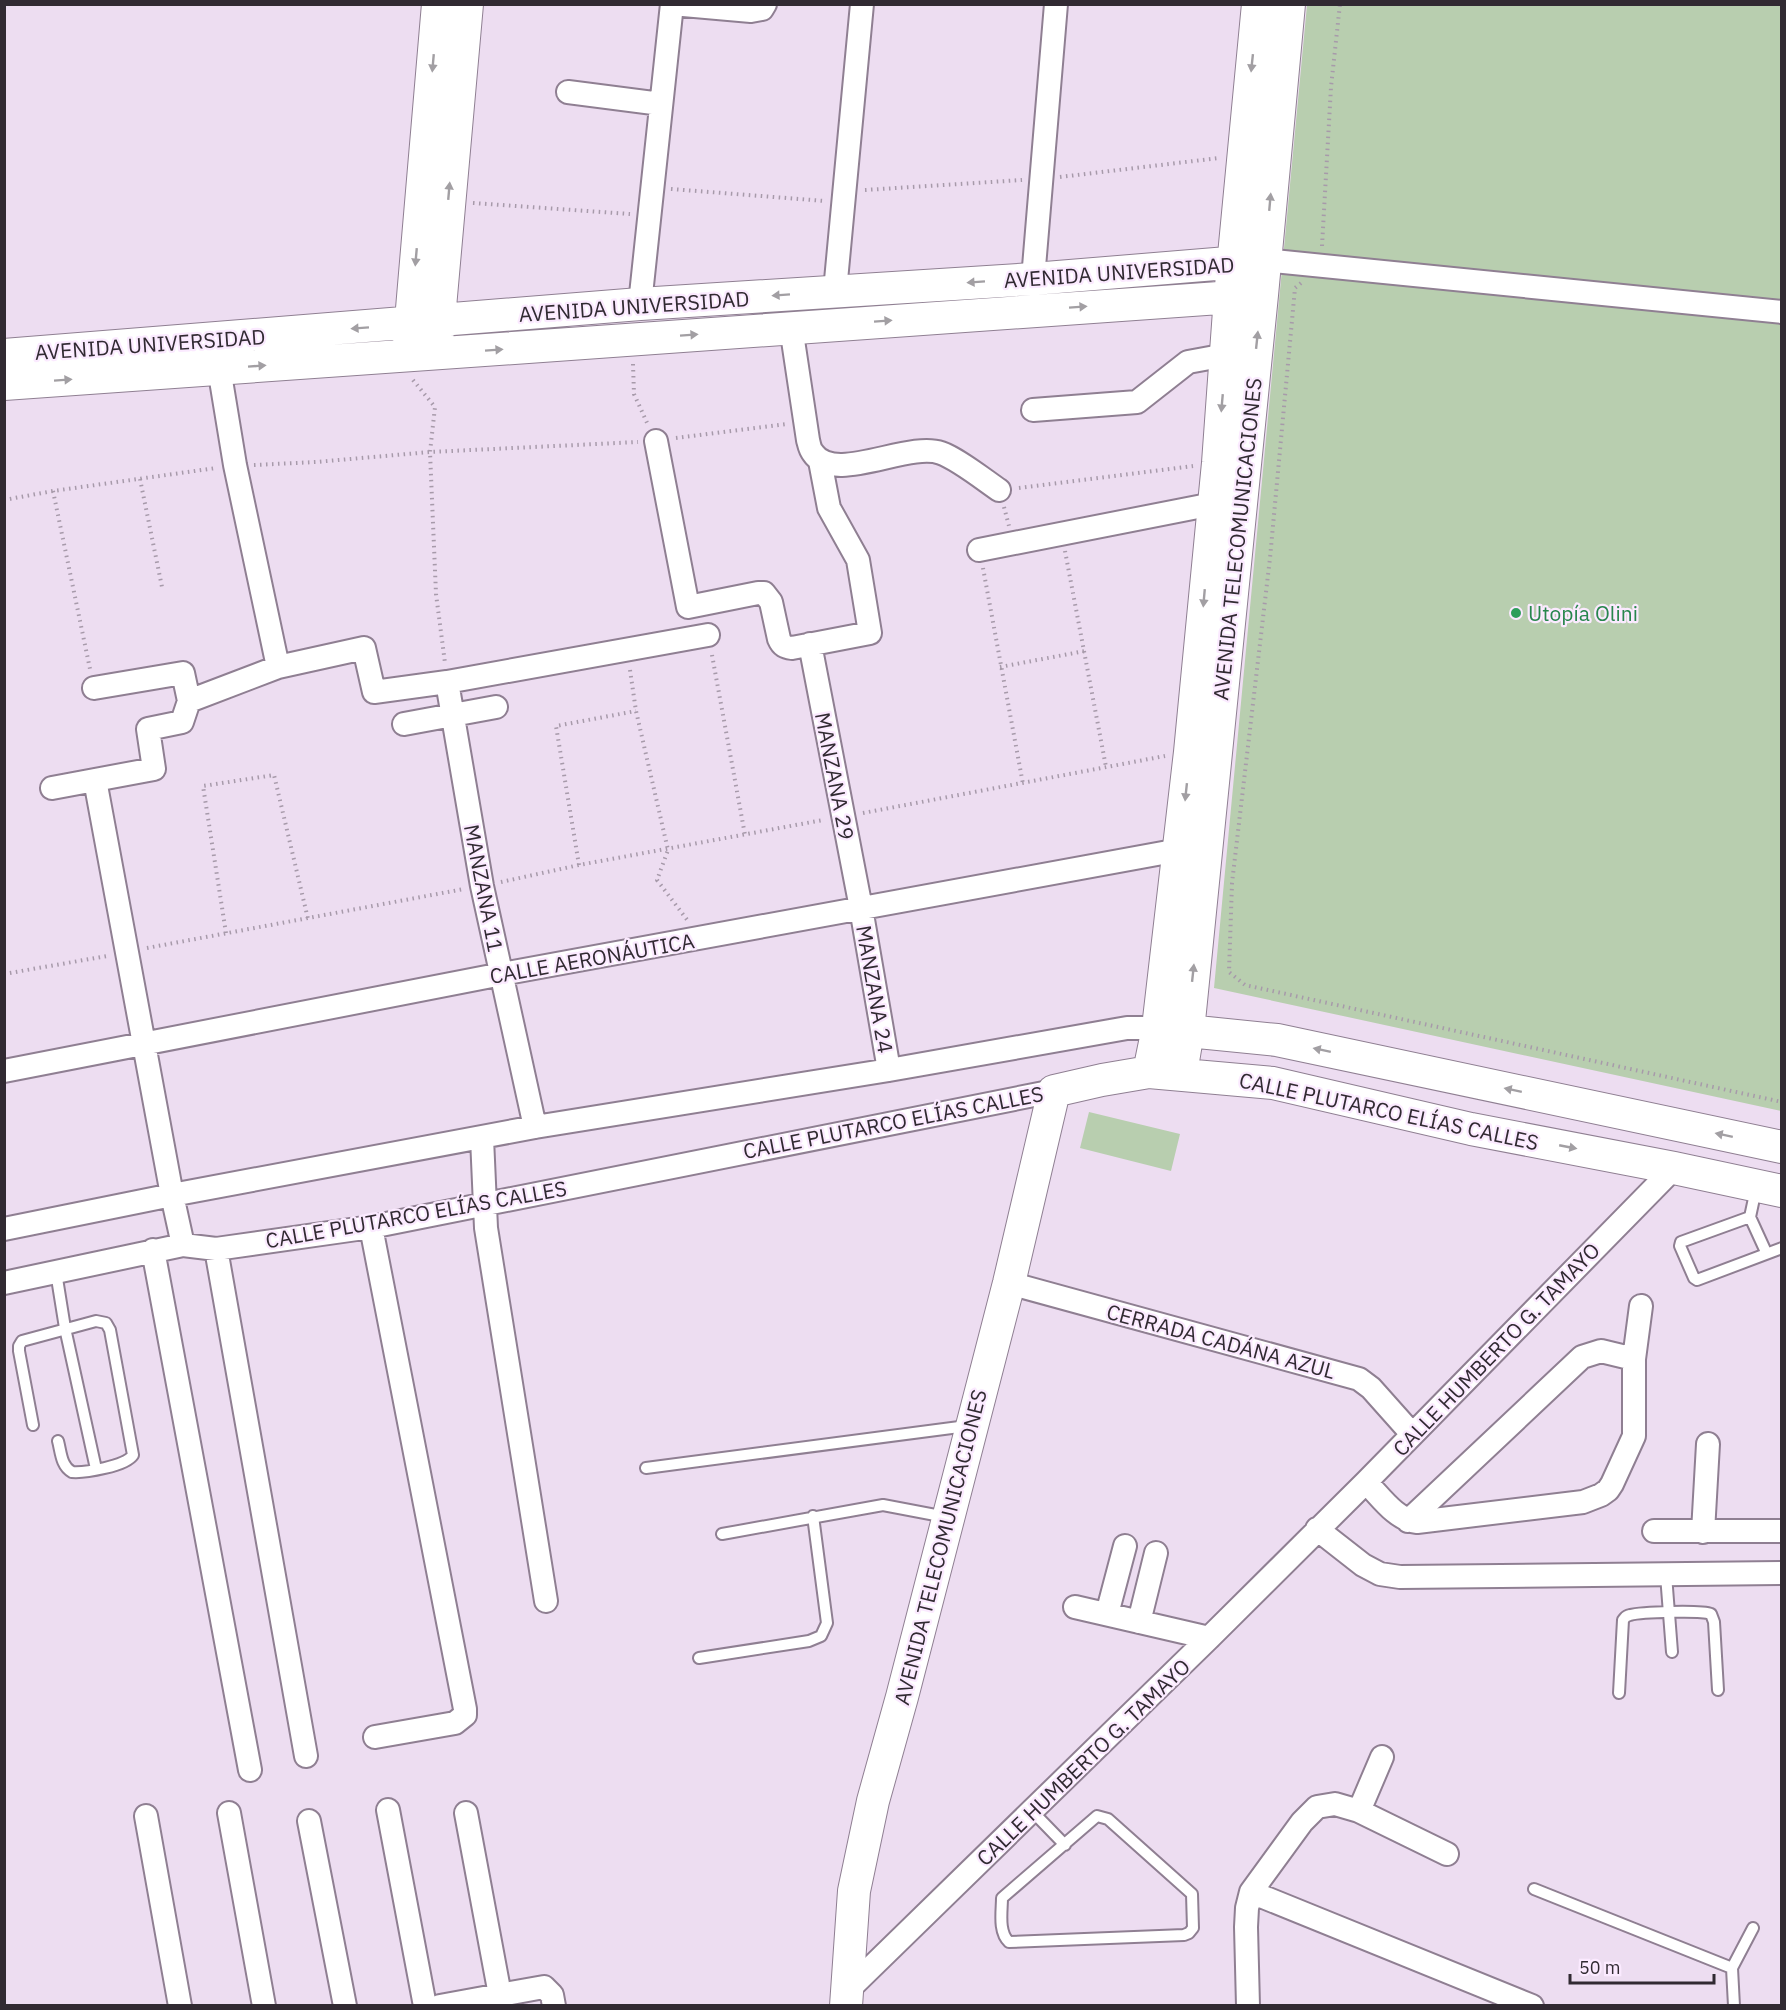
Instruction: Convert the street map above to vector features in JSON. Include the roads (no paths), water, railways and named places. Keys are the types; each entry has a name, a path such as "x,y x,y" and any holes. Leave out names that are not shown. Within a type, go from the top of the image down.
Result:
{"street":[{"path":"422,355 438,4"},
{"path":"425,322 448,201 466,4"},
{"path":"640,304 672,4 751,11 762,9 765,4"},
{"path":"835,291 862,4"},
{"path":"1032,279 1056,4"},
{"name":"AVENIDA TELECOMUNICACIONES","path":"1149,1072 1173,1029 1262,295 1249,262 1243,154 1258,4"},
{"name":"AVENIDA TELECOMUNICACIONES","path":"1181,1073 1173,1029 1179,850 1218,463 1230,297 1249,262 1289,4"},
{"path":"568,92 661,104"},
{"path":"1249,262 1322,265 1782,312"},
{"name":"AVENIDA UNIVERSIDAD","path":"4,355 640,304 1032,279 1249,262"},
{"name":"AVENIDA UNIVERSIDAD","path":"4,384 1262,295"},
{"path":"791,327 812,453 820,461 831,465 844,465 922,450 940,453 999,490"},
{"path":"1033,410 1137,402 1188,362 1226,355"},
{"path":"219,368 235,465 278,667"},
{"path":"656,441 688,607 764,593 771,602 781,644 792,648 870,633 858,560 828,508 820,461"},
{"path":"979,550 1213,504"},
{"path":"189,701 278,667 364,648 374,692 708,635"},
{"name":"MANZANA 29","path":"810,644 861,908"},
{"path":"52,788 154,769 148,729 182,722 189,701 183,673 94,688"},
{"name":"MANZANA 11","path":"447,681 482,886 535,1128"},
{"path":"404,724 496,707"},
{"path":"95,780 171,1195 183,1245"},
{"name":"CALLE AERONÁUTICA","path":"4,1071 502,975 1179,850"},
{"name":"MANZANA 24","path":"861,908 889,1070"},
{"name":"CALLE PLUTARCO ELÍAS CALLES","path":"4,1229 171,1195 535,1128 1127,1028 1173,1029 1277,1040 1782,1147"},
{"name":"CALLE PLUTARCO ELÍAS CALLES","path":"4,1283 183,1245 216,1249 371,1227 486,1202 1149,1072 1181,1073 1273,1083 1471,1129 1769,1188"},
{"name":"AVENIDA TELECOMUNICACIONES","path":"846,1999 854,1891 873,1801 1009,1283 1054,1091"},
{"path":"482,1138 486,1228 546,1601"},
{"name":"CALLE HUMBERTO G. TAMAYO","path":"846,1999 1032,1811 1366,1482 1674,1168"},
{"path":"371,1227 465,1709 465,1715 455,1723 375,1737"},
{"path":"216,1249 306,1756"},
{"path":"153,1250 249,1770"},
{"name":"CERRADA CADÁNA AZUL","path":"1009,1283 1359,1379 1371,1388 1412,1434"},
{"path":"1366,1482 1399,1515 1408,1521 1417,1522 1583,1502 1601,1495 1612,1484 1634,1436 1634,1359 1641,1306"},
{"path":"1408,1521 1582,1357 1601,1351 1634,1359"},
{"path":"1702,1532 1708,1444"},
{"path":"1317,1529 1363,1565 1380,1574 1400,1577 1782,1573"},
{"path":"1654,1532 1782,1532"},
{"path":"1107,1614 1125,1546"},
{"path":"1139,1622 1156,1553"},
{"path":"1075,1607 1209,1638"},
{"path":"1359,1811 1382,1757"},
{"path":"1248,2006 1246,1927 1251,1892 1302,1822 1317,1807 1335,1804 1359,1811 1447,1854"},
{"path":"388,1810 425,2006"},
{"path":"229,1813 264,2006"},
{"path":"466,1813 501,2000"},
{"path":"146,1816 180,2006"},
{"path":"309,1821 345,2006"},
{"path":"1251,1892 1526,2004"},
{"path":"440,2006 501,2000 544,1987 552,1995 554,2006"}],"lane":[{"path":"1769,1188 1750,1217 1681,1242 1680,1246 1697,1280 1764,1256 1766,1252 1782,1248"},
{"path":"1750,1217 1766,1252"},
{"path":"57,1272 65,1328 96,1469"},
{"path":"33,1425 19,1346 22,1341 65,1328 101,1321 106,1323 110,1330 133,1451 127,1461 78,1473 66,1469 58,1441"},
{"path":"646,1468 971,1426"},
{"path":"722,1534 883,1505 948,1517"},
{"path":"699,1658 809,1641 821,1636 827,1623 813,1516"},
{"path":"1666,1575 1672,1652"},
{"path":"1619,1694 1623,1620 1632,1614 1703,1612 1711,1614 1714,1622 1718,1690"},
{"path":"1032,1811 1065,1845"},
{"path":"1097,1816 1108,1819 1192,1894 1193,1928 1190,1933 1009,1942 1003,1932 1002,1898 1065,1845 1092,1819 1097,1816"},
{"path":"1534,1888 1732,1968"},
{"path":"1734,2006 1732,1968 1753,1928"}],"place":[{"name":"Utopía Olini","path":"1516,613"}]}
